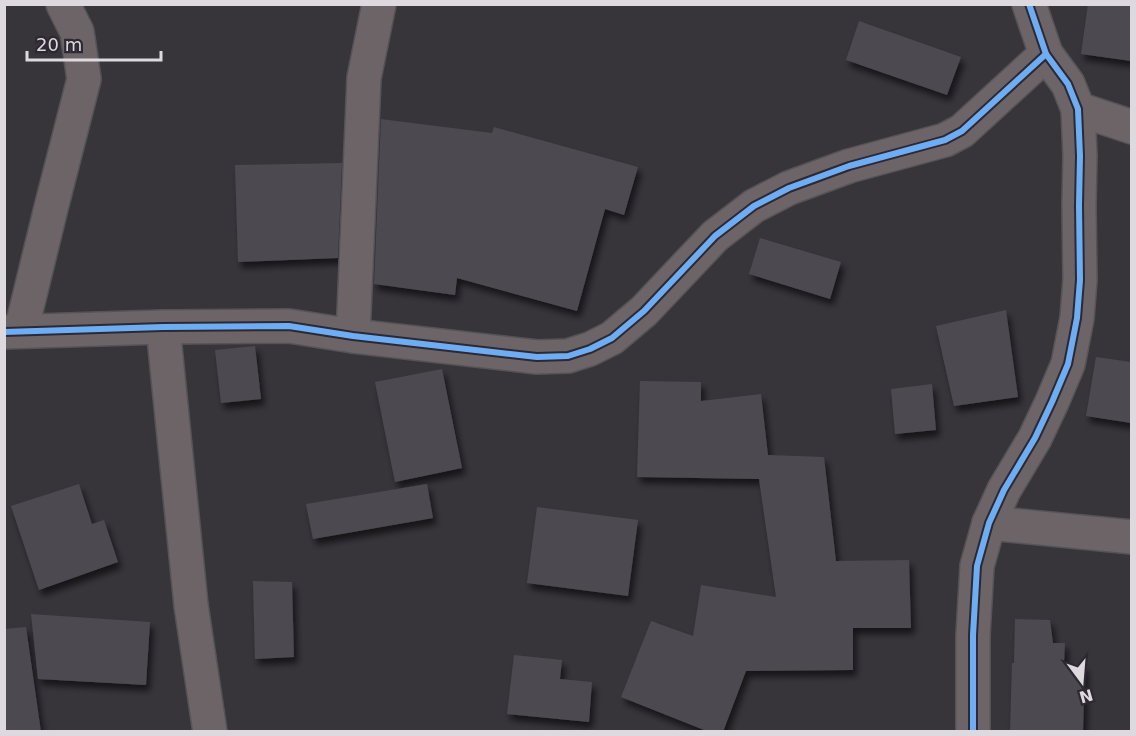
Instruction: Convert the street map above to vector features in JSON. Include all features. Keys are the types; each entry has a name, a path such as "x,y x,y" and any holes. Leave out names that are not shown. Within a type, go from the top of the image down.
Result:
{"street":[{"path":"63,4 77,32 84,79 53,197 13,332 288,326 353,336 537,357 568,356 590,349 612,338 644,311 715,236 754,206 789,188 849,166 945,140 962,131 1046,54"},
{"path":"353,336 364,78 379,4"},
{"path":"973,732 973,635 977,566 989,523 1004,490 1035,438 1068,364 1077,318 1080,280 1078,109 1068,84 1046,54 1029,4"},
{"path":"1078,109 1131,127"},
{"path":"163,327 191,605 210,732"},
{"path":"989,523 1131,537"}],"building":[{"path":"1088,4 1131,4 1131,61 1081,54"},
{"path":"859,21 961,57 947,95 846,60"},
{"path":"381,119 492,133 494,127 638,167 624,215 605,209 577,311 457,278 455,295 374,284"},
{"path":"342,163 338,258 238,262 235,165"},
{"path":"760,238 841,262 830,299 749,274"},
{"path":"1006,310 1018,397 954,406 936,326"},
{"path":"255,346 261,399 221,403 215,350"},
{"path":"1096,357 1131,362 1131,423 1086,416"},
{"path":"442,369 462,468 395,482 375,382"},
{"path":"640,381 701,382 701,401 761,394 768,455 824,457 836,561 909,560 911,628 853,628 853,670 746,671 723,732 709,732 621,697 651,621 693,636 701,585 776,597 759,479 637,477"},
{"path":"932,384 936,430 895,434 891,389"},
{"path":"79,484 92,524 104,520 118,562 39,590 11,506"},
{"path":"427,484 433,518 313,539 306,504"},
{"path":"537,507 638,520 628,596 527,583"},
{"path":"253,581 292,582 294,657 255,659"},
{"path":"31,614 150,622 146,685 38,679"},
{"path":"1015,619 1050,620 1053,643 1065,643 1064,664 1085,665 1083,732 1010,732"},
{"path":"26,627 41,732 4,732 4,629"},
{"path":"514,655 562,660 560,679 592,682 589,722 507,714"}],"cycle path":[{"path":"973,732 973,635 977,566 989,523 1004,490 1035,438 1068,364 1077,318 1080,280 1078,109 1068,84 1046,54 1029,4"},
{"path":"4,332 289,326 353,336 537,357 568,356 590,349 612,338 644,311 715,236 754,206 789,188 849,166 945,140 962,131 1046,54"}]}
